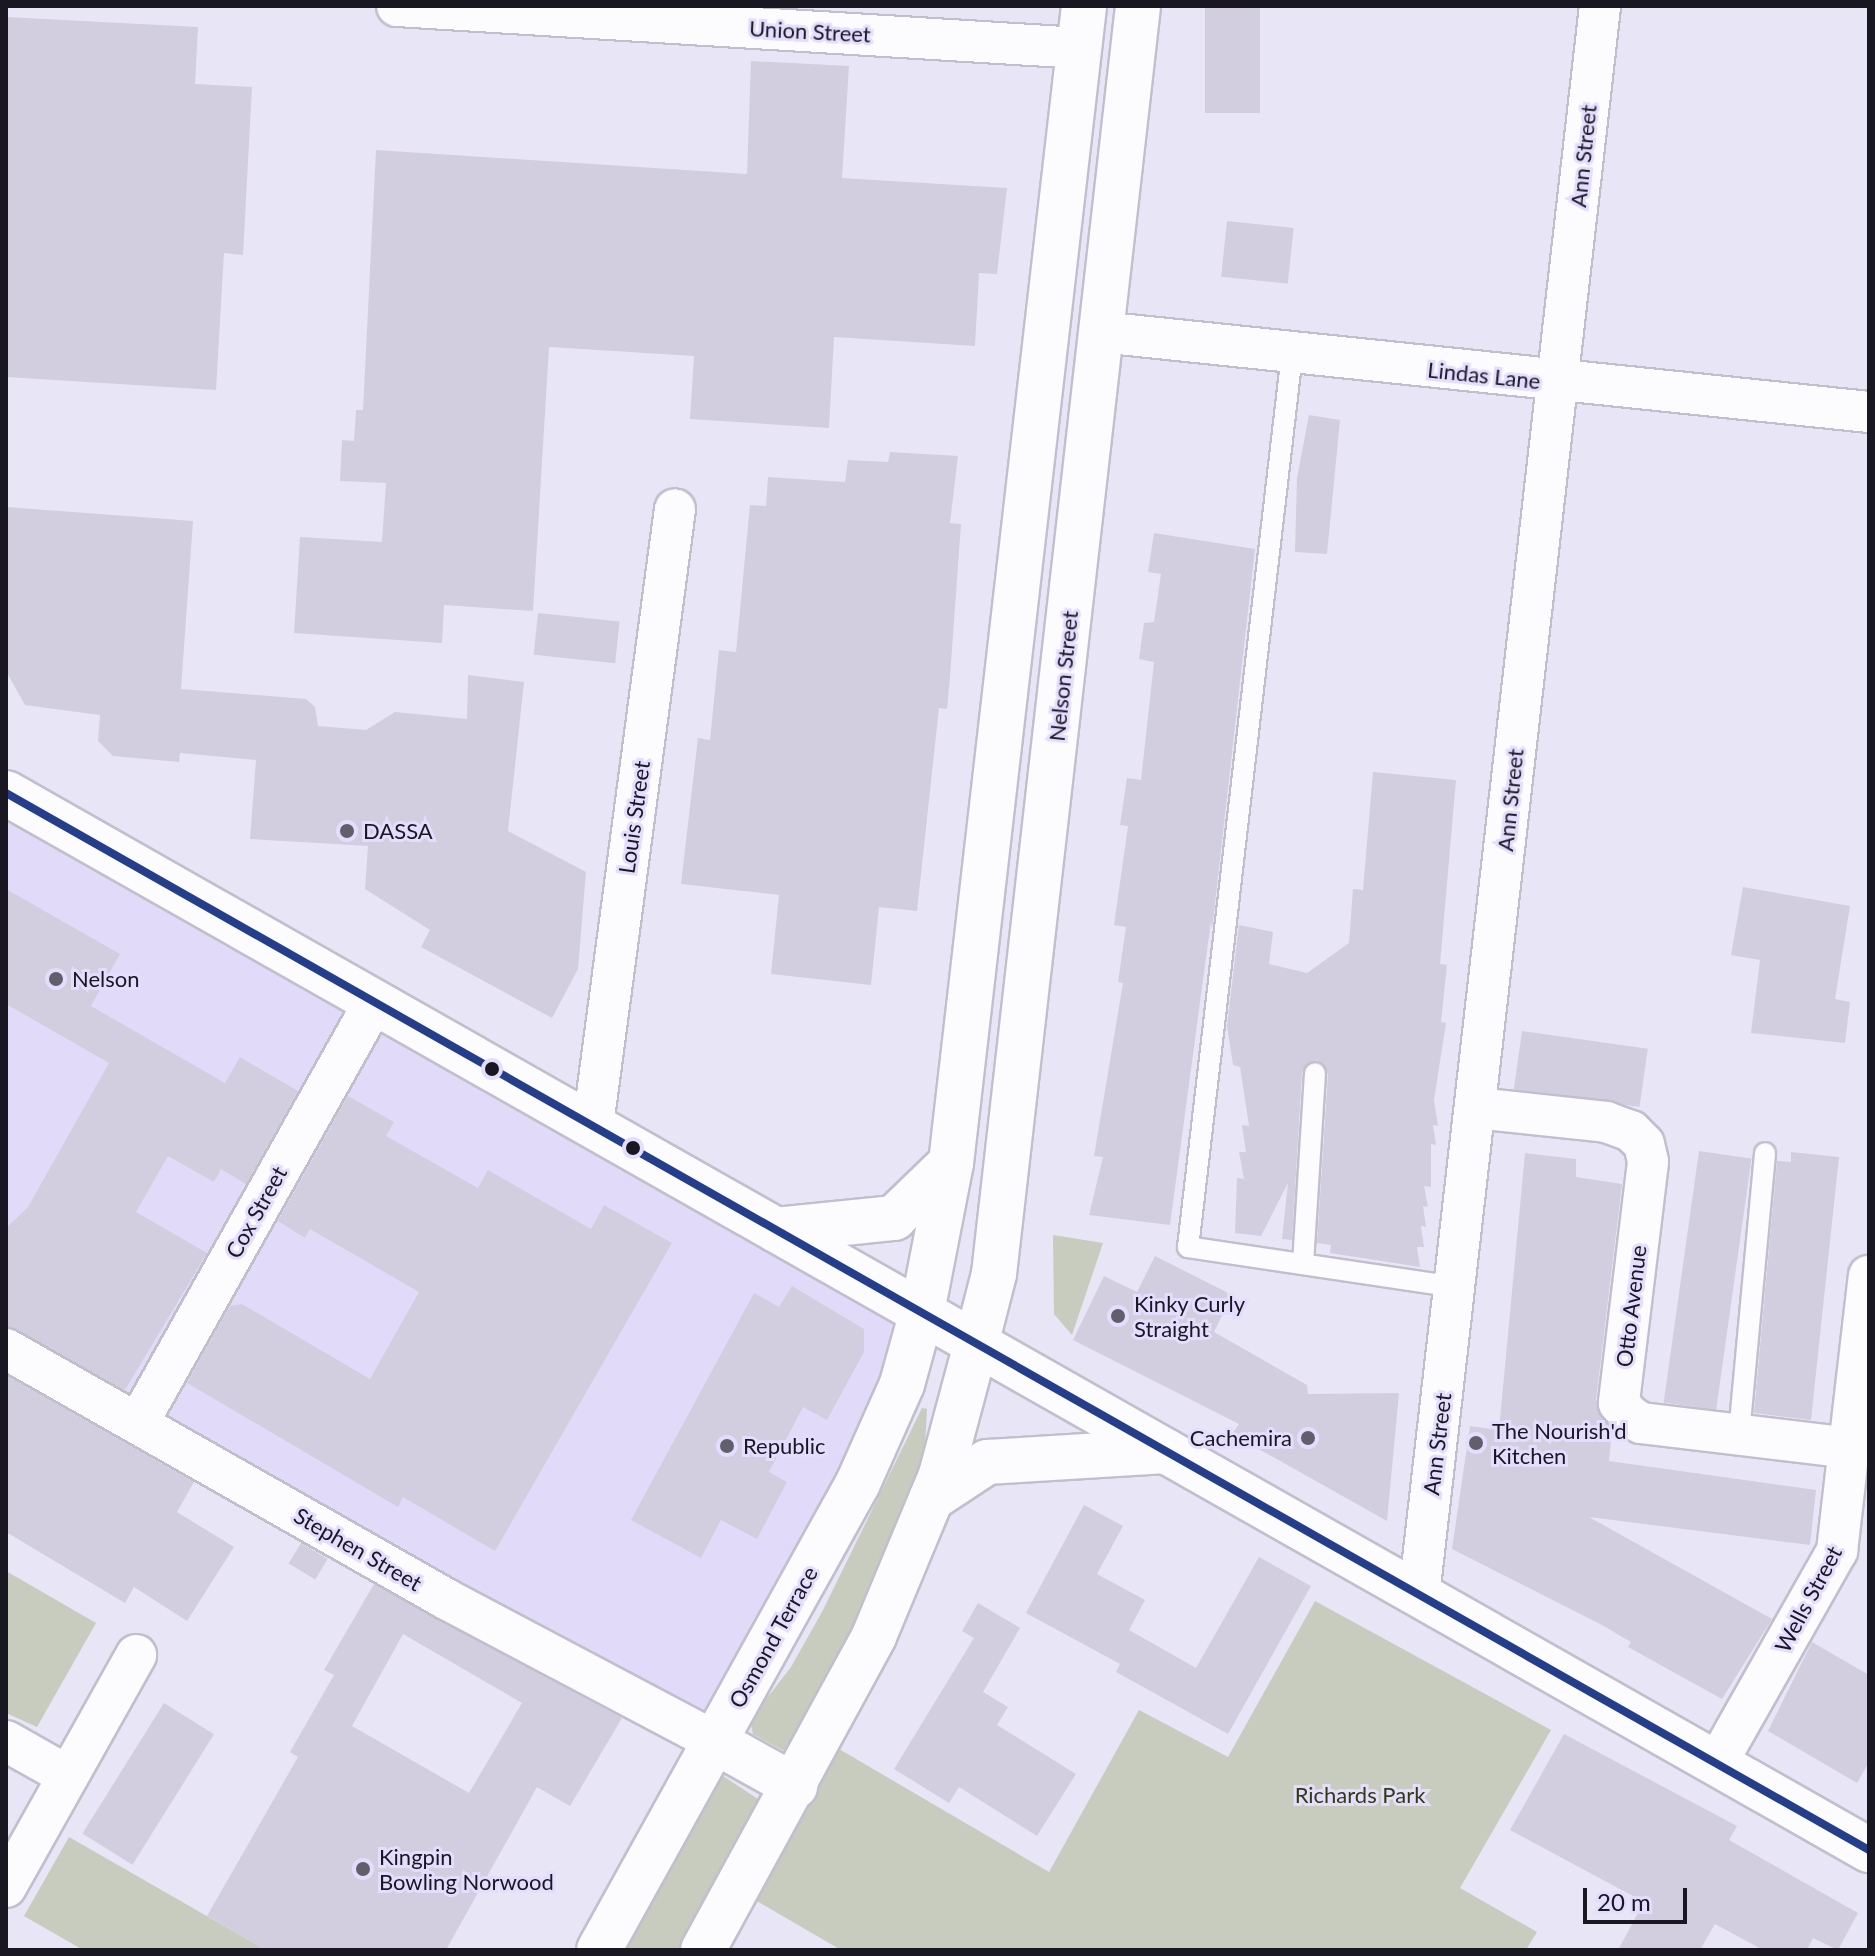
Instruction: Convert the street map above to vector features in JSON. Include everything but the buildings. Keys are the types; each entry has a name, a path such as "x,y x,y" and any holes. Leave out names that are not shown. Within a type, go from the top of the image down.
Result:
{"main road":[{"name":"Nelson Street","path":"976,1344 994,1274 1138,6"},
{"path":"922,1312 951,1163 1081,27 1132,51"},
{"path":"6,793 1869,1850"},
{"path":"776,1230 894,1218 951,1163"},
{"name":"Osmond Terrace","path":"599,1950 858,1483 902,1384 922,1312"},
{"path":"703,1950 874,1636 931,1499 960,1416 976,1344"},
{"path":"931,1499 987,1462 1166,1451"},
{"path":"714,1741 795,1786"}],"street":[{"name":"Union Street","path":"397,6 1081,27"},
{"name":"Ann Street","path":"1419,1595 1600,6"},
{"name":"Lindas Lane","path":"1100,332 1557,383 1869,412"},
{"name":"Louis Street","path":"593,1125 675,509"},
{"name":"Cox Street","path":"138,1423 375,1001"},
{"name":"Otto Avenue","path":"1476,1108 1606,1122 1631,1131 1644,1144 1648,1162 1619,1403 1641,1423 1851,1448"},
{"name":"Wells Street","path":"1717,1763 1837,1551 1851,1448 1863,1394 1869,1276"},
{"name":"Stephen Street","path":"6,1349 446,1599 714,1741"},
{"path":"6,1887 136,1655"},
{"path":"6,1741 68,1776"}],"lane":[{"path":"1292,354 1188,1247 1455,1287"},
{"path":"1303,1264 1315,1073"},
{"path":"1739,1434 1765,1153"}],"shaded area":[{"path":"6,792 922,1312 714,1741 6,1349"}],"green space":[{"path":"1053,1235 1103,1243 1072,1335 1054,1314"},
{"path":"922,1408 927,1409 925,1447 915,1492 871,1600 789,1751 782,1750 753,1734 750,1720 791,1667 823,1610"},
{"path":"6,1571 96,1623 37,1727 6,1713"},
{"name":"Richards Park","path":"1315,1601 1551,1730 1460,1888 1537,1932 1526,1950 841,1950 738,1890 822,1739 1049,1872 1139,1710 1228,1757"},
{"path":"723,1776 761,1801 681,1950 617,1950"},
{"path":"69,1837 266,1950 83,1950 24,1916"}],"transit line":[{"path":"6,793 1869,1850"}],"place":[{"name":"DASSA","path":"347,831"},
{"name":"Nelson","path":"56,979"},
{"name":"Kinky Curly Straight","path":"1118,1316"},
{"name":"Cachemira","path":"1308,1438"},
{"name":"The Nourish'd Kitchen","path":"1476,1443"},
{"name":"Republic","path":"727,1446"},
{"name":"Kingpin Bowling Norwood","path":"363,1869"}]}
